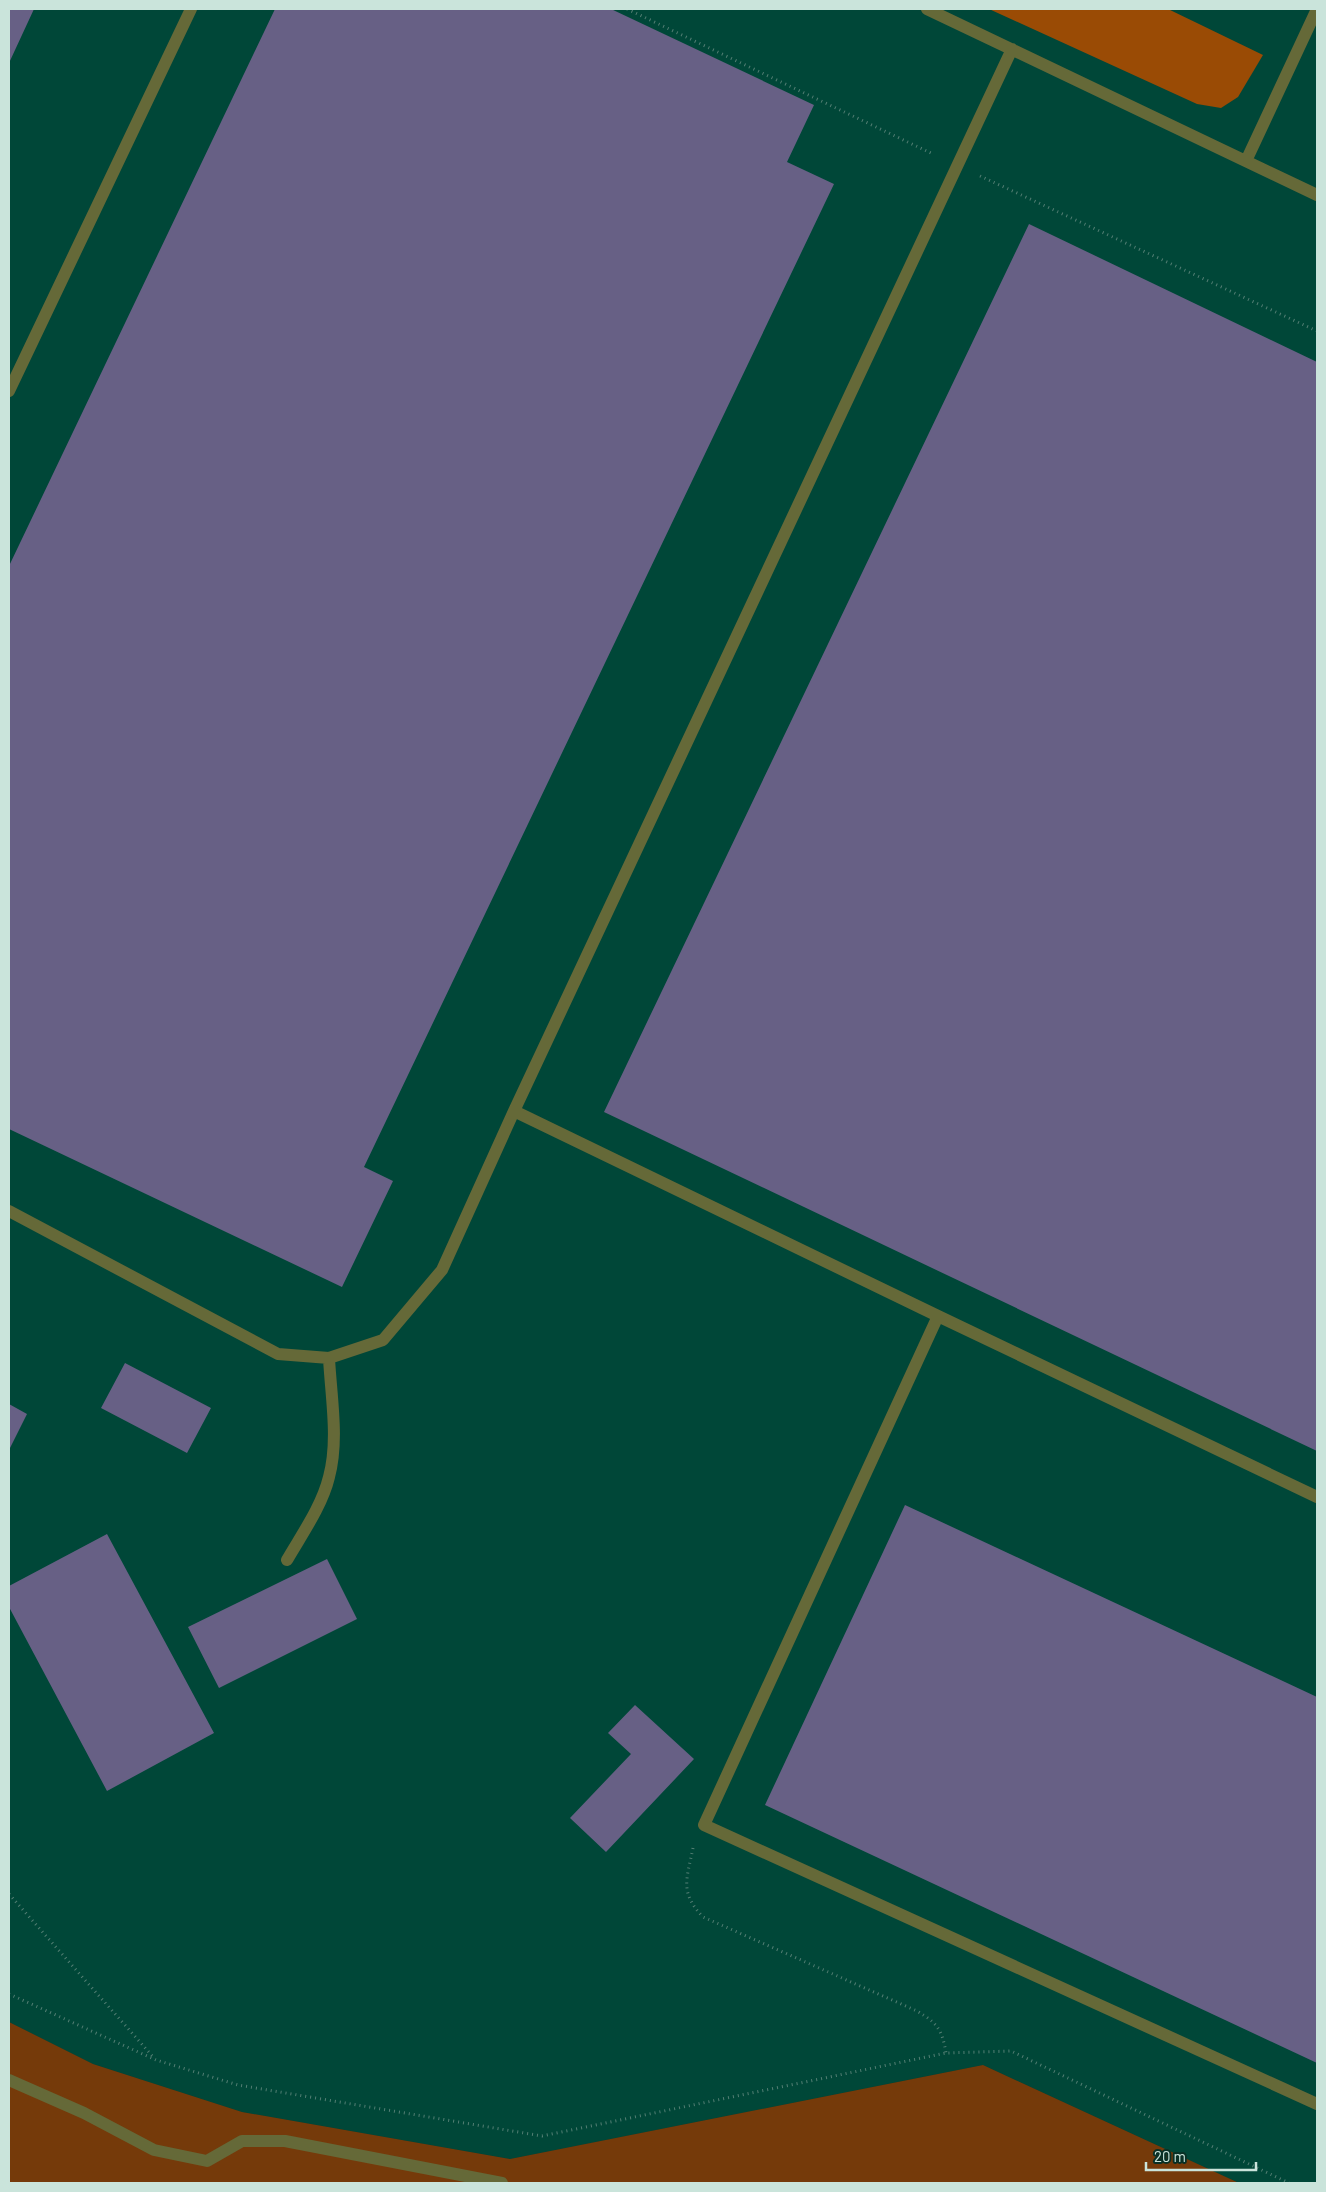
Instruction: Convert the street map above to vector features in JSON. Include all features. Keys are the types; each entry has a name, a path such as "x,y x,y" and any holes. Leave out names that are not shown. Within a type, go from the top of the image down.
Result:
{"street":[{"path":"9,391 192,9"},
{"path":"926,9 1317,195"},
{"path":"1246,161 1317,9"},
{"path":"9,1211 278,1354 329,1358 383,1340 442,1270 514,1111 1012,49"},
{"path":"514,1111 1317,1497"},
{"path":"938,1316 704,1825 1317,2104"},
{"path":"287,1560 318,1504 329,1478 334,1439 329,1358"},
{"path":"9,2080 84,2113 154,2150 207,2162 242,2141 284,2141 502,2183"}],"path":[{"path":"627,9 958,166 1317,331"},
{"path":"704,1825 693,1848 686,1884 691,1904 703,1917 916,2011 935,2022 943,2037 946,2053"},
{"path":"9,1894 156,2060"},
{"path":"9,1994 156,2060 238,2085 542,2136 946,2053 1011,2051 1289,2183"}],"shaded area":[{"path":"9,9 1317,9 1317,2183 1239,2183 983,2065 510,2159 242,2112 93,2064 9,2022"},
{"path":"989,9 1168,9 1263,55 1238,97 1221,108 1197,104"},
{"path":"9,2022 93,2064 242,2112 510,2159 983,2065 1239,2183 9,2183"}],"building":[{"path":"9,9 34,9 9,63"},
{"path":"275,9 611,9 814,105 787,162 834,184 364,1167 393,1181 342,1287 9,1129 9,566"},
{"path":"1029,224 1317,362 1317,1451 604,1112"},
{"path":"125,1363 211,1408 187,1453 101,1408"},
{"path":"9,1404 27,1414 9,1450"},
{"path":"905,1505 1317,1697 1317,2063 765,1805"},
{"path":"107,1534 214,1733 107,1791 9,1607 9,1586"},
{"path":"327,1559 357,1619 219,1688 188,1627"},
{"path":"635,1705 694,1759 606,1852 570,1818 631,1754 608,1733"}]}
